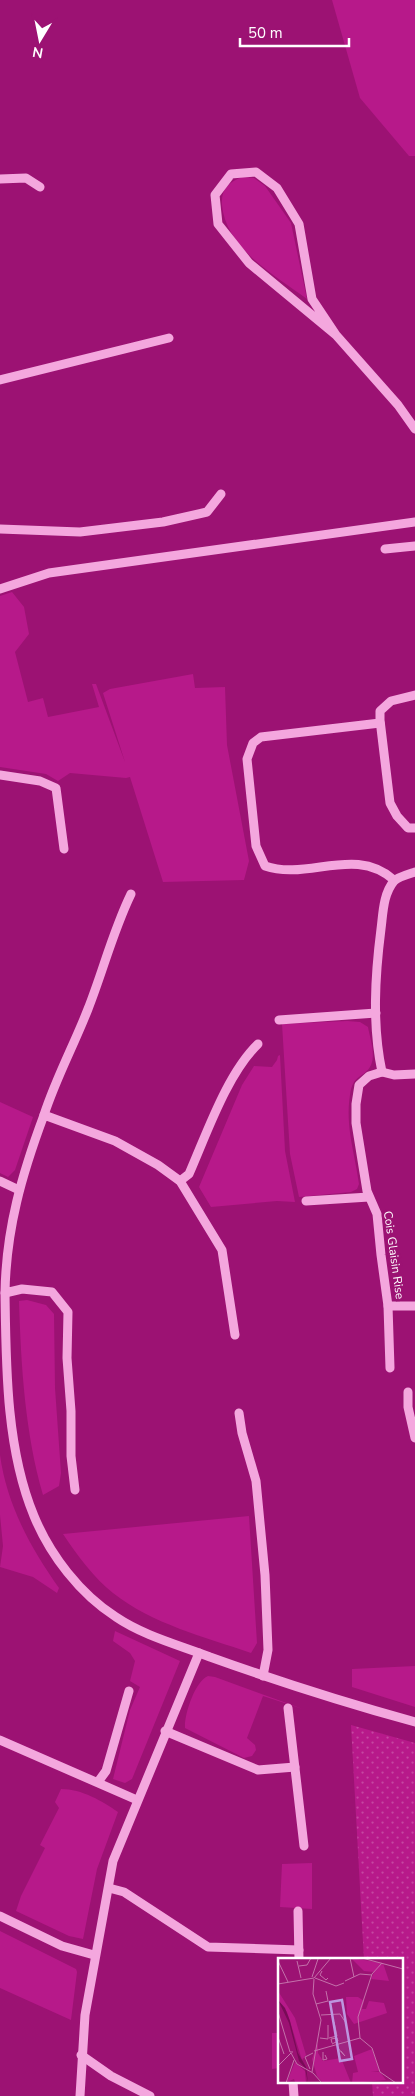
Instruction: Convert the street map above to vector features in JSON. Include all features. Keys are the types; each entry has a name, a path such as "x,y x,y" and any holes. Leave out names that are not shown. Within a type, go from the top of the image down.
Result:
{"street":[{"path":"336,335 249,263 218,224 215,195 231,174 256,172 277,188 299,224 312,299 336,335 398,404 415,429"},
{"path":"0,179 26,178 40,187"},
{"path":"0,380 169,338"},
{"path":"0,529 80,532 163,522 207,512 221,494"},
{"path":"0,588 49,573 415,522"},
{"path":"385,549 415,546"},
{"path":"415,695 391,702 380,711 390,803 397,816 408,828 415,828"},
{"path":"380,723 261,737 253,743 247,759 256,846 265,866 278,871 350,864 365,865 373,866 385,872 394,880"},
{"path":"0,775 40,781 56,788 64,850"},
{"path":"415,872 394,880 385,897 377,960 376,1013 379,1059 382,1072 394,1075 415,1074"},
{"path":"131,894 117,922 107,957 87,1011 54,1083 28,1157 13,1213 7,1257 3,1346 12,1423 21,1473 34,1517 54,1553 81,1587 117,1618 144,1631 263,1676 415,1722"},
{"path":"279,1020 376,1013"},
{"path":"180,1181 189,1174 245,1057 258,1044"},
{"name":"Cois Glaisin Rise","path":"382,1072 369,1076 359,1085 356,1123 360,1159 369,1197 378,1214 380,1255 388,1306 390,1368"},
{"path":"44,1115 115,1141 158,1164 180,1181 222,1250 235,1335"},
{"path":"0,1181 19,1190"},
{"path":"306,1201 369,1197"},
{"path":"5,1293 22,1289 52,1292 68,1312 67,1358 71,1411 71,1456 75,1490"},
{"path":"388,1306 415,1306"},
{"path":"408,1392 408,1406 415,1438"},
{"path":"238,1412 256,1481 265,1575 268,1650 263,1676"},
{"path":"80,2096 81,2055 85,2015 94,1956 113,1860 199,1652"},
{"path":"98,1782 106,1771 128,1691"},
{"path":"288,1708 304,1846"},
{"path":"166,1731 258,1770 295,1767"},
{"path":"0,1740 137,1800"},
{"path":"108,1888 124,1892 208,1946 299,1955 298,1911"},
{"path":"0,1916 62,1946 94,1956"},
{"path":"81,2055 111,2076 150,2096"}],"shaded area":[{"path":"332,0 415,0 415,156 409,156 360,98"},
{"path":"242,177 254,178 265,186 291,223 307,299 254,260 232,235 225,221 222,199 226,187"},
{"path":"12,592 24,607 29,634 15,652 28,702 43,698 48,717 99,707 92,684 96,684 125,762 103,693 110,689 193,674 195,688 225,687 227,745 249,861 244,880 163,882 130,777 70,773 58,781 46,774 0,767 0,596"},
{"path":"360,1022 368,1027 373,1051 371,1065 356,1080 351,1088 350,1095 350,1129 359,1184 357,1189 351,1192 299,1197 290,1154 282,1024"},
{"path":"280,1055 285,1151 295,1202 277,1201 211,1207 199,1187 242,1085 254,1066 272,1067"},
{"path":"0,1102 33,1117 15,1170 8,1177 0,1173"},
{"path":"27,1300 46,1305 54,1314 55,1388 61,1473 59,1486 43,1495 28,1424 23,1375 19,1301"},
{"path":"0,1455 8,1491 21,1525 59,1588 57,1593 33,1577 0,1567 3,1546 0,1515"},
{"path":"249,1516 257,1643 251,1653 179,1629 128,1604 99,1580 63,1534"},
{"path":"115,1631 180,1661 132,1779 125,1783 113,1779 130,1710 140,1687 130,1681 135,1661 130,1653 113,1641"},
{"path":"415,1666 415,1707 352,1687 352,1669"},
{"path":"208,1676 303,1709 263,1696 247,1738 255,1745 256,1750 252,1756 244,1758 185,1728 186,1715 191,1699 199,1684"},
{"path":"351,1725 415,1743 415,2096 373,2096 372,2084 402,2084 402,1958 364,1958"},
{"path":"61,1789 84,1793 118,1812 97,1869 83,1939 69,1936 16,1911 21,1896 45,1848 40,1845 59,1808 55,1802"},
{"path":"312,1863 312,1909 280,1907 282,1864"},
{"path":"0,1931 76,1969 71,2020 0,1988"},
{"path":"272,2033 278,2033 278,2068 272,2069"}]}
